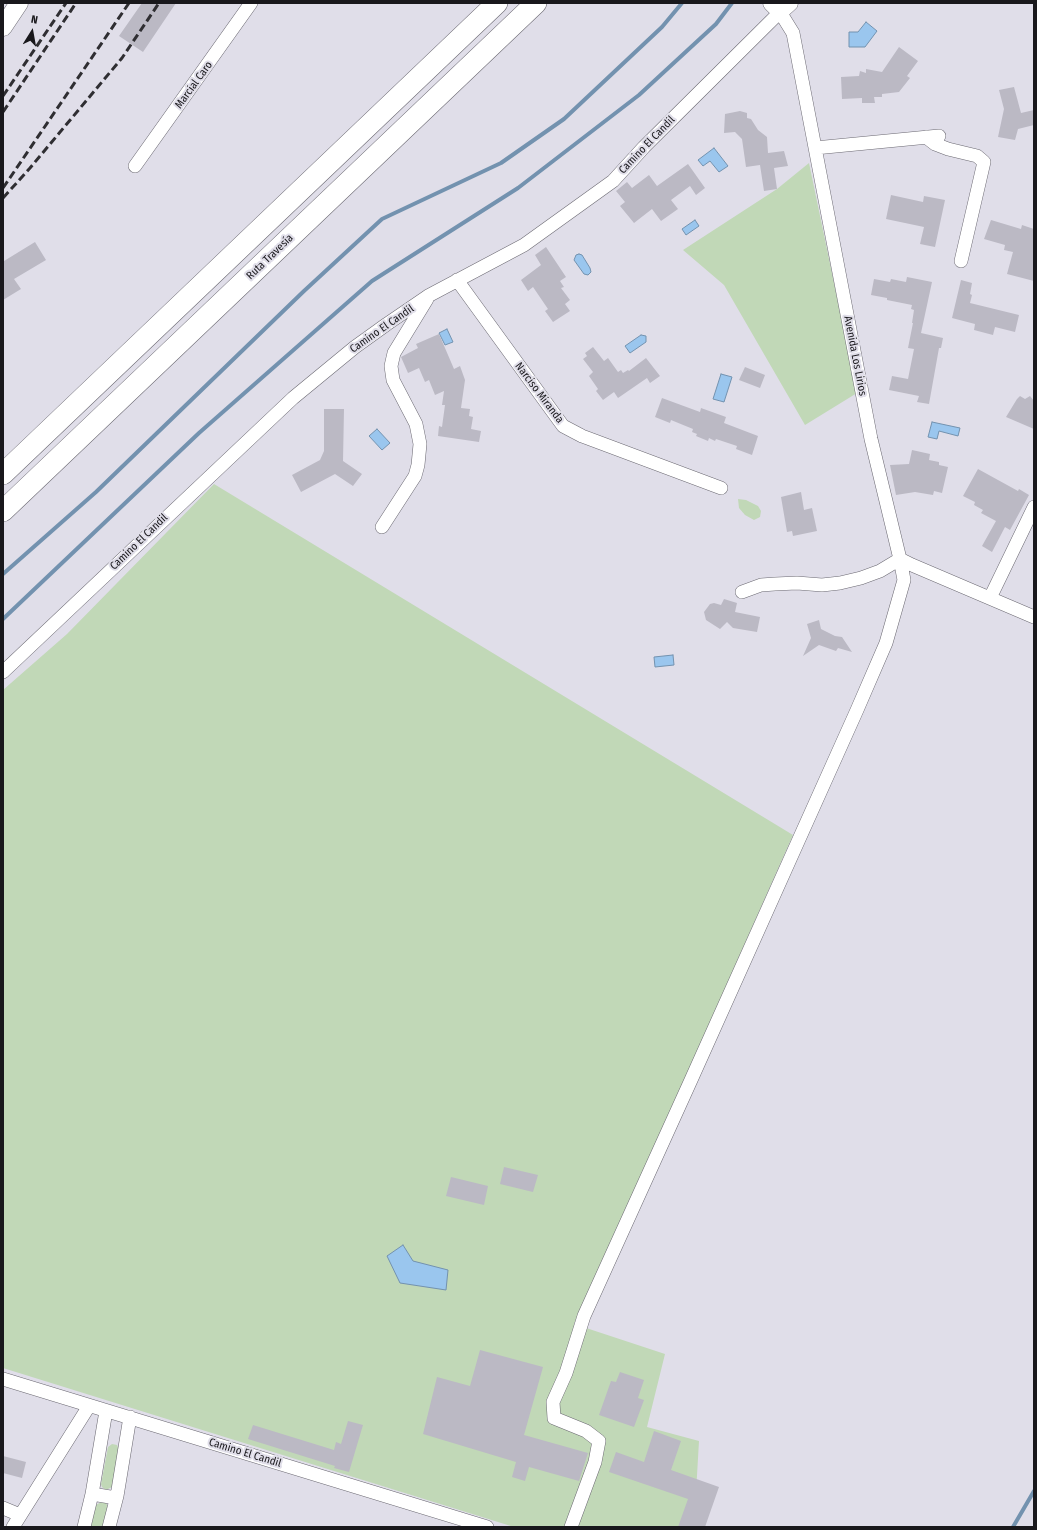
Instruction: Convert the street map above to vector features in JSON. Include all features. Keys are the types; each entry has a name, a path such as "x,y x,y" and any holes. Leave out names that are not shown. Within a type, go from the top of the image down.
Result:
{"highway":[{"path":"3,474 497,3"},
{"name":"Ruta Travesía","path":"3,511 536,3"}],"main road":[{"path":"3,27 19,3"}],"street":[{"name":"Marcial Caro","path":"135,166 251,3"},
{"name":"Avenida Los Lirios","path":"571,1527 595,1462 599,1441 586,1430 554,1418 553,1402 566,1373 584,1316 692,1080 886,643 904,580 871,439 793,33 780,6"},
{"name":"Camino El Candil","path":"3,672 292,398 355,347 428,296 524,245 613,181 780,6"},
{"path":"815,148 933,136 935,144 948,149 977,156 984,162 961,261"},
{"name":"Narciso Miranda","path":"457,280 563,426 582,436 721,488"},
{"path":"382,527 415,476 420,454 416,424 393,380 391,366 397,347 428,296"},
{"path":"990,598 1034,508"},
{"path":"742,592 761,585 797,583 822,585 840,583 861,578 880,571 900,559 1034,617"},
{"name":"Camino El Candil","path":"3,1378 89,1406 130,1417 487,1527"},
{"path":"13,1527 89,1406"},
{"path":"84,1527 92,1494 106,1411"},
{"path":"109,1527 116,1498 130,1417"},
{"path":"92,1494 116,1498"},
{"path":"3,1508 20,1515"}],"green space":[{"path":"809,163 857,393 805,425 724,285 683,250 777,189"},
{"path":"214,484 793,835 641,1178 574,1324 665,1354 647,1427 699,1441 694,1527 514,1527 3,1368 3,690 67,634"},
{"path":"738,499 746,500 758,506 761,511 760,517 754,520 745,515 739,508"},
{"path":"112,1444 117,1445 119,1449 112,1487 106,1490 101,1484 108,1447"},
{"path":"101,1502 106,1503 108,1507 103,1527 90,1527 96,1505"}],"water":[{"path":"866,22 877,31 865,47 849,47 849,32 858,32"},
{"path":"714,148 728,166 719,172 710,161 703,166 698,160"},
{"path":"695,220 699,226 686,235 682,229"},
{"path":"576,255 582,255 590,268 591,272 588,275 584,274 574,260"},
{"path":"447,329 453,342 445,345 439,333"},
{"path":"641,335 646,336 646,342 630,353 625,346"},
{"path":"721,374 732,377 724,402 713,399"},
{"path":"932,422 960,428 958,436 939,431 937,439 928,437"},
{"path":"377,429 390,443 382,450 369,436"},
{"path":"673,655 674,665 655,667 654,657"},
{"path":"403,1245 413,1261 448,1270 446,1290 400,1283 387,1256"}],"building":[{"path":"142,3 176,3 143,52 119,36"},
{"path":"899,47 918,61 907,76 910,78 899,92 882,94 882,97 874,97 875,103 862,103 862,98 842,99 841,77 859,76 860,71 866,73 866,69 882,72"},
{"path":"1014,87 1021,113 1034,110 1034,125 1018,129 1015,140 998,137 1004,109 999,90"},
{"path":"740,111 747,113 747,118 751,119 758,130 767,137 768,153 784,151 788,166 774,168 777,189 764,191 760,165 746,167 742,139 735,132 724,133 725,114"},
{"path":"688,164 705,188 696,195 690,186 671,200 678,209 661,221 652,209 634,223 620,206 625,202 616,191 627,182 632,188 649,175 657,186"},
{"path":"891,195 923,202 924,196 945,200 935,247 920,244 924,227 886,219"},
{"path":"991,220 1021,229 1022,225 1034,229 1034,281 1007,274 1013,252 1004,250 1005,245 984,239"},
{"path":"35,242 46,260 14,279 21,289 3,300 3,260 4,261"},
{"path":"546,247 566,277 560,281 564,287 561,288 570,300 565,304 570,311 553,322 545,311 548,309 533,287 528,291 521,280 541,265 535,255"},
{"path":"907,277 932,282 921,333 943,338 941,348 939,348 929,404 917,402 919,396 889,390 892,376 908,379 914,349 908,348 913,323 914,310 911,309 912,305 871,295 874,279 890,282 891,279 906,282"},
{"path":"961,280 972,283 970,303 1019,315 1015,332 995,327 993,335 974,330 975,324 952,318"},
{"path":"439,334 454,369 460,366 465,380 461,408 470,409 469,416 473,417 471,429 481,431 479,442 438,436 439,426 442,427 445,405 442,405 444,391 435,395 429,380 425,382 419,368 408,373 401,357 418,348 416,344"},
{"path":"593,347 604,361 608,358 618,372 621,370 623,373 628,370 629,371 646,358 660,376 650,383 647,378 618,398 614,392 603,400 596,391 598,389 589,376 593,372 583,359 587,356 585,353"},
{"path":"745,367 765,375 760,388 739,380"},
{"path":"1020,396 1025,399 1030,396 1034,401 1034,429 1006,417"},
{"path":"662,398 700,412 701,408 726,417 724,423 758,436 752,455 736,449 737,446 716,439 715,441 709,438 708,441 696,436 697,434 692,432 693,429 671,420 670,423 655,417"},
{"path":"324,409 344,409 343,461 362,474 353,486 335,474 301,492 292,475 320,460 324,451"},
{"path":"912,450 930,454 929,460 939,462 939,465 948,467 942,493 934,491 933,495 915,492 896,495 890,465 909,464"},
{"path":"978,469 1018,491 1019,489 1029,495 1010,530 1005,527 992,552 982,546 996,521 981,513 983,510 974,505 975,502 963,496"},
{"path":"801,492 804,510 812,508 817,531 793,536 792,531 787,532 781,497"},
{"path":"724,599 737,603 735,612 760,617 757,632 733,628 727,622 720,629 706,620 704,612 710,604 714,603 721,605"},
{"path":"819,620 821,629 835,636 842,637 852,652 838,648 836,651 819,645 803,656 811,638 807,624"},
{"path":"504,1167 538,1175 533,1192 500,1184"},
{"path":"451,1177 488,1186 484,1205 446,1196"},
{"path":"480,1350 543,1367 524,1435 588,1453 579,1481 529,1467 525,1481 512,1477 516,1462 423,1434 437,1377 470,1386"},
{"path":"620,1372 644,1380 638,1398 644,1400 634,1427 599,1415 611,1381 616,1382"},
{"path":"348,1421 363,1425 349,1472 334,1468 335,1466 248,1439 253,1425 334,1450 336,1442 341,1444"},
{"path":"654,1431 681,1441 671,1470 719,1487 705,1527 678,1527 688,1499 609,1472 616,1452 644,1462"},
{"path":"3,1456 26,1462 22,1478 3,1473"}],"waterway":[{"path":"3,574 96,492 304,291 382,219 501,163 564,119 662,27 682,3"},
{"path":"3,619 199,433 372,281 518,188 639,95 716,24 732,3"},
{"path":"1013,1527 1034,1491"}],"railway":[{"path":"3,96 66,3"},
{"path":"3,112 76,3"},
{"path":"3,188 129,3"},
{"path":"3,198 122,58 159,3"}]}
